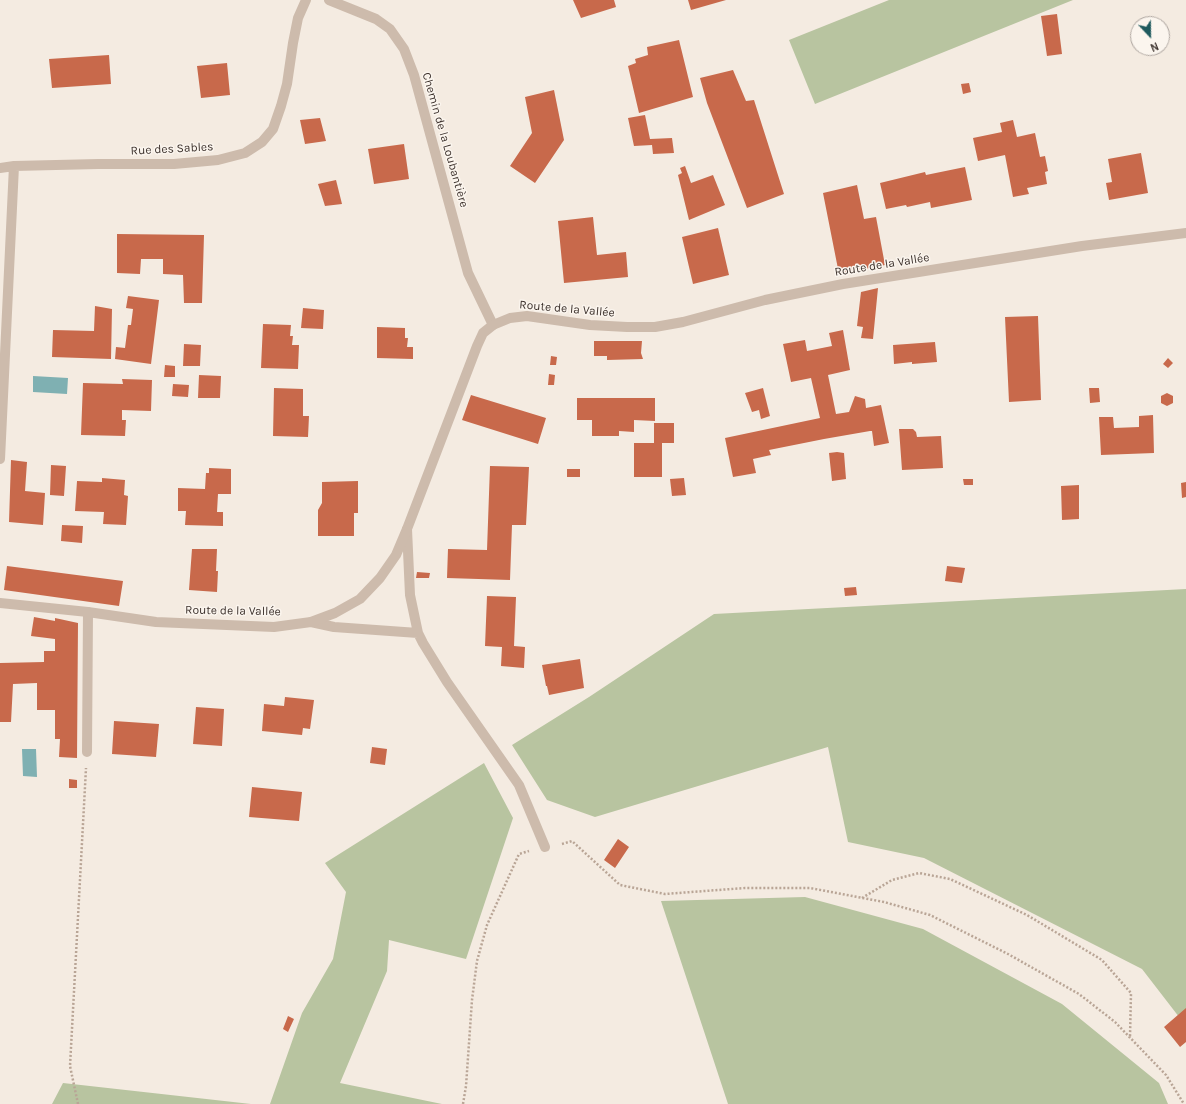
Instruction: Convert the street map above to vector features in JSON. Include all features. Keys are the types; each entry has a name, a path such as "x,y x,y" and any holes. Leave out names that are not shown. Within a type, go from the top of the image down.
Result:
{"street":[{"name":"Rue des Sables","path":"0,168 14,166 98,164 174,164 218,160 246,152 262,142 273,128 287,84 298,18 306,0"},
{"name":"Chemin de la Loubantière","path":"329,0 376,19 390,29 404,49 414,75 468,273 493,325"},
{"path":"0,459 14,166"},
{"name":"Route de la Vallée","path":"0,603 88,612 156,622 274,627 310,622 335,613 360,599 380,578 396,555 408,529 483,333 493,325 510,318 527,316 590,326 656,327 683,322 765,300 843,284 1082,246 1186,233"},
{"path":"408,529 410,595 418,633 447,682 519,785 545,847"},
{"path":"87,752 88,612"},
{"path":"310,622 334,627 418,633"}],"path":[{"path":"78,1104 70,1066 87,752"},
{"path":"463,1104 466,1086 472,1000 477,961 487,925 519,854 572,841 620,885 665,894 745,888 810,888 884,902 930,915 1008,954 1079,994 1115,1022 1130,1037 1166,1075 1184,1104"},
{"path":"862,898 892,880 920,873 950,879 1027,915 1102,960 1131,993 1130,1037"}],"green space":[{"path":"889,0 1073,0 815,104 789,40"},
{"path":"1186,589 1186,1026 1142,969 924,858 848,842 828,747 595,817 547,800 512,745 589,697 714,614"},
{"path":"484,763 513,818 466,959 389,940 387,971 340,1083 442,1104 270,1104 302,1013 333,959 346,892 325,863"},
{"path":"805,897 923,929 1062,1004 1159,1083 1168,1104 728,1104 661,901"},
{"path":"63,1083 251,1104 52,1104"}],"water":[{"path":"33,376 68,378 67,394 33,392"},
{"path":"22,749 36,749 37,777 23,776"}],"building":[{"path":"573,0 614,0 616,7 581,18"},
{"path":"688,0 726,0 691,10"},
{"path":"1057,14 1062,54 1047,56 1041,16"},
{"path":"679,40 693,97 639,113 628,66 636,63 635,59 648,55 647,47"},
{"path":"109,55 111,84 52,88 49,59"},
{"path":"227,63 230,95 201,98 197,66"},
{"path":"733,70 746,101 754,100 784,194 747,208 707,103 700,78"},
{"path":"969,83 971,92 963,94 961,84"},
{"path":"554,90 564,140 535,183 510,166 532,133 525,97"},
{"path":"645,115 650,139 672,138 674,153 653,154 652,145 634,146 628,118"},
{"path":"320,118 326,141 305,144 300,120"},
{"path":"1013,120 1017,137 1035,133 1040,157 1045,156 1048,171 1045,172 1047,184 1027,188 1029,194 1013,197 1005,155 978,161 973,138 1002,132 1000,123"},
{"path":"404,144 409,179 374,184 368,149"},
{"path":"1141,153 1148,193 1109,200 1106,183 1112,182 1108,159"},
{"path":"685,166 691,183 713,175 725,205 689,220 678,175 682,173 680,168"},
{"path":"965,167 972,200 931,208 930,202 907,207 906,205 886,209 880,183 925,172 926,175"},
{"path":"336,180 342,204 325,206 318,184"},
{"path":"857,185 864,219 876,217 885,265 839,274 823,193"},
{"path":"593,217 597,255 626,252 628,277 564,283 558,221"},
{"path":"718,228 729,275 693,284 682,237"},
{"path":"117,234 204,235 202,303 184,303 183,275 163,274 163,259 141,259 140,274 117,273"},
{"path":"878,288 873,339 861,338 863,327 857,326 861,292"},
{"path":"128,296 159,300 151,364 115,359 116,347 125,348 128,325 131,325 133,309 126,308"},
{"path":"95,306 112,309 111,359 52,357 53,330 94,331"},
{"path":"303,308 324,310 323,329 301,328"},
{"path":"1038,316 1041,400 1009,402 1005,317"},
{"path":"263,324 291,325 290,336 293,336 292,345 299,345 298,369 261,368"},
{"path":"377,327 405,328 405,338 408,338 407,347 413,347 413,359 377,358"},
{"path":"843,330 850,370 828,375 836,414 849,412 855,396 865,399 866,408 881,405 889,443 874,446 872,431 870,431 769,450 771,455 753,459 756,473 733,477 725,438 820,418 811,378 791,382 783,344 805,340 807,351 832,346 829,333"},
{"path":"594,341 642,341 641,353 643,359 607,360 607,356 594,356"},
{"path":"935,342 937,362 894,364 893,345"},
{"path":"184,344 201,345 200,366 183,366"},
{"path":"551,356 557,357 556,365 550,365"},
{"path":"1168,358 1173,363 1168,368 1163,364"},
{"path":"165,365 175,366 175,377 164,377"},
{"path":"549,374 555,375 554,385 548,385"},
{"path":"199,375 221,376 220,398 198,398"},
{"path":"122,379 152,380 151,411 122,410 122,420 126,420 125,436 81,435 83,383 123,384"},
{"path":"173,384 189,385 188,397 172,396"},
{"path":"274,388 303,389 303,416 309,416 308,437 273,436"},
{"path":"763,388 770,416 761,419 759,410 752,412 745,393"},
{"path":"1089,388 1099,388 1100,402 1090,403"},
{"path":"1167,393 1173,396 1173,403 1167,406 1161,403 1161,396"},
{"path":"471,395 546,418 538,444 462,420"},
{"path":"577,398 655,398 655,421 634,420 634,432 619,431 619,436 592,436 592,420 577,420"},
{"path":"1153,415 1154,453 1101,455 1099,417 1113,417 1114,428 1139,427 1139,416"},
{"path":"654,423 674,423 674,443 662,443 662,477 634,477 634,443 654,443"},
{"path":"899,429 913,429 916,432 917,437 941,436 943,468 902,470"},
{"path":"829,453 844,453 846,479 832,481"},
{"path":"11,460 27,462 25,491 45,493 43,525 9,522"},
{"path":"51,465 66,466 64,496 50,495"},
{"path":"490,466 529,467 526,525 512,525 510,580 447,578 448,549 487,550"},
{"path":"209,468 231,469 231,494 218,494 217,512 223,512 223,526 185,525 186,511 178,511 178,488 205,489 206,473 209,473"},
{"path":"567,469 580,469 580,477 567,477"},
{"path":"102,478 125,480 124,495 128,496 126,525 103,524 104,512 75,511 77,481 102,482"},
{"path":"684,478 686,495 672,496 670,479"},
{"path":"963,479 973,479 973,485 964,485"},
{"path":"358,481 358,513 354,513 354,536 318,536 318,510 322,503 322,482"},
{"path":"1186,482 1186,497 1182,498 1181,483"},
{"path":"1079,485 1079,519 1062,520 1061,486"},
{"path":"62,525 83,526 82,543 61,541"},
{"path":"192,549 217,549 217,592 189,590"},
{"path":"7,566 123,581 119,606 4,590"},
{"path":"947,566 965,568 962,583 945,581"},
{"path":"417,572 430,573 429,578 416,578"},
{"path":"856,587 857,595 845,596 844,588"},
{"path":"487,596 516,597 514,646 525,647 524,668 501,666 502,647 485,646"},
{"path":"34,617 55,621 55,618 78,623 77,758 59,757 60,739 55,739 55,710 37,710 37,683 13,684 11,722 0,722 0,663 44,662 44,651 55,651 55,639 31,636"},
{"path":"580,659 584,688 549,695 542,665"},
{"path":"285,697 314,700 310,729 303,728 302,735 262,731 264,704 284,706"},
{"path":"196,707 224,709 222,746 193,744"},
{"path":"114,721 159,724 156,757 112,754"},
{"path":"372,747 387,749 385,765 370,763"},
{"path":"69,779 77,780 77,788 69,788"},
{"path":"252,787 302,792 299,821 249,817"},
{"path":"618,839 629,847 615,868 604,860"},
{"path":"1186,1008 1186,1042 1180,1047 1164,1027"},
{"path":"288,1016 294,1019 288,1032 283,1029"}]}
